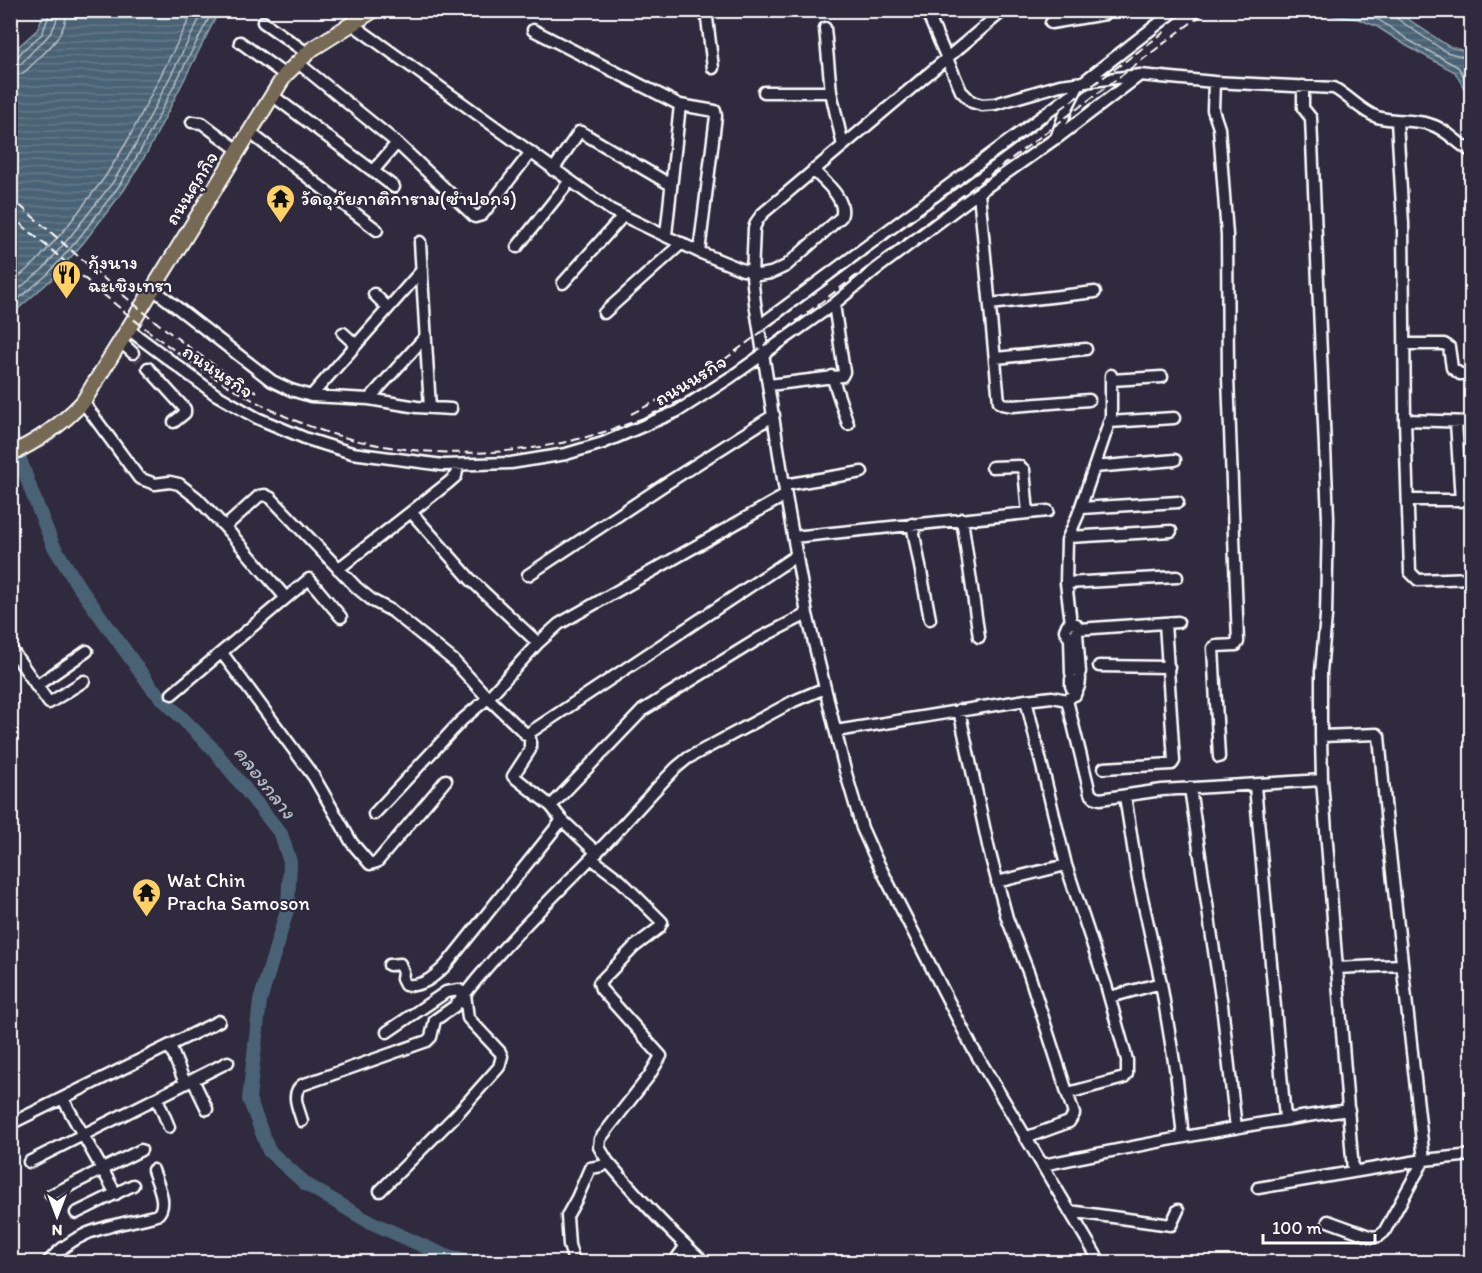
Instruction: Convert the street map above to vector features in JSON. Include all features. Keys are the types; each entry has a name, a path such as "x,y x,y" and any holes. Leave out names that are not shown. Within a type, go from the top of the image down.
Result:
{"main road":[{"name":"ถนนศุภกิจ","path":"10,454 44,437 67,419 83,402 285,75 302,58 369,12"}],"street":[{"path":"706,10 713,68"},
{"path":"926,10 961,91 972,102 982,105 995,104 1060,85 1140,75 1214,82 1334,88 1364,110 1378,117 1428,123 1441,129 1472,152"},
{"path":"1004,10 813,170 757,220 754,228 752,273 785,490 807,614 862,828 972,1047 1100,1263"},
{"path":"1051,23 1063,16 1105,14 1108,10"},
{"path":"759,326 1074,93 1083,82 1176,10"},
{"path":"263,22 477,217 482,215 531,152"},
{"path":"352,24 553,170 623,216 699,252 752,273 771,273 786,266 841,217 843,207 839,199 813,170"},
{"path":"825,28 831,92 843,146"},
{"path":"533,30 680,105 715,111 699,252"},
{"path":"240,42 285,75"},
{"name":"ถนนนรกิจ","path":"128,329 215,394 257,418 308,439 352,453 422,463 458,465 511,463 566,454 647,426 690,404 834,304 875,270 1140,75"},
{"path":"1214,82 1213,110 1219,128 1227,234 1228,376 1238,642 1236,645 1213,648 1219,757"},
{"path":"1303,86 1303,107 1311,118 1328,507 1328,553 1321,672 1322,780 1353,1171"},
{"path":"764,92 831,92"},
{"path":"1056,138 1074,93"},
{"path":"272,95 394,187"},
{"path":"666,235 680,105"},
{"path":"1397,121 1403,224 1405,420 1410,573 1418,580 1472,578"},
{"path":"192,122 202,123 238,150"},
{"path":"249,132 377,230"},
{"path":"553,170 581,132 671,185"},
{"path":"373,171 398,143"},
{"path":"517,247 570,182"},
{"path":"979,193 999,402 1013,406 1089,400"},
{"path":"563,283 623,216"},
{"path":"420,242 430,408"},
{"path":"604,313 682,243"},
{"path":"311,396 422,270"},
{"path":"152,288 272,381 291,390 311,396 369,399 451,409"},
{"path":"990,304 1095,292"},
{"path":"374,294 388,308"},
{"path":"769,385 842,376 844,372 834,304"},
{"path":"343,333 356,345"},
{"path":"369,399 425,337"},
{"path":"120,341 133,353"},
{"path":"1404,344 1444,344 1449,347 1452,368 1460,374 1472,374"},
{"path":"996,358 1086,349"},
{"path":"148,368 185,409 185,413 174,422"},
{"path":"832,376 848,424"},
{"path":"1162,377 1111,378 1109,422 1069,537 1065,566 1074,631 1076,676 1071,686 1071,698 1090,793 1100,799 1190,788 1255,786 1322,780"},
{"path":"83,402 139,478 155,484 170,482 180,484 225,527 286,598"},
{"path":"528,575 774,415"},
{"path":"1109,422 1174,418"},
{"path":"1405,420 1472,422"},
{"path":"1408,500 1466,500 1456,422"},
{"path":"1094,467 1175,460"},
{"path":"338,569 456,476 458,465"},
{"path":"992,467 1018,466 1024,470 1028,513"},
{"path":"374,814 462,720 488,698 538,643 559,624 785,490 862,472"},
{"path":"225,527 259,496 266,495 365,596 392,611 453,660 531,741 530,750 513,776 551,806 594,855 662,922 659,928 634,947 599,983 601,989 661,1056 649,1076 600,1139 599,1147 608,1162 646,1206 704,1263"},
{"path":"1080,508 1178,502"},
{"path":"793,537 1048,511"},
{"path":"411,512 471,580 538,643"},
{"path":"962,519 979,637"},
{"path":"912,524 930,619"},
{"path":"1069,537 1172,531"},
{"path":"526,735 797,555"},
{"path":"172,694 286,598 306,575 341,617"},
{"path":"1066,583 1177,577"},
{"path":"551,806 643,710 760,638 807,614"},
{"path":"1074,631 1178,622"},
{"path":"1104,768 1172,764 1174,761 1165,623"},
{"path":"11,649 50,703 84,681"},
{"path":"36,686 87,651"},
{"path":"222,652 314,777 352,843 370,864 377,862 446,780"},
{"path":"1099,666 1169,666"},
{"path":"302,1121 296,1095 297,1089 302,1085 428,1041 435,1020 455,1006 534,915 688,758 794,701 825,688"},
{"path":"836,731 1052,696 1071,698"},
{"path":"1026,700 1066,865 1110,997 1127,1060 1127,1074 1124,1078 1068,1093"},
{"path":"959,710 1007,918 1029,974 1074,1114 1073,1119 1069,1122 1025,1138"},
{"path":"1321,736 1373,732 1379,736 1424,1160 1384,1232 1379,1236 1372,1237 1328,1221"},
{"path":"1255,786 1285,1118"},
{"path":"1190,788 1222,1005 1236,1128"},
{"path":"1125,796 1138,879 1161,983 1184,1137"},
{"path":"389,965 400,964 405,985 417,986 434,977 562,820"},
{"path":"997,882 1066,865"},
{"path":"1336,968 1402,965"},
{"path":"1110,997 1161,983"},
{"path":"380,1191 457,1114 499,1067 502,1060 500,1052 468,1018 465,994 459,990 446,992 387,1032"},
{"path":"10,1124 219,1022"},
{"path":"170,1046 189,1082 207,1109"},
{"path":"30,1162 228,1062"},
{"path":"63,1098 116,1194"},
{"path":"157,1098 169,1127"},
{"path":"1043,1165 1285,1118 1349,1110"},
{"path":"51,1195 141,1150"},
{"path":"1258,1188 1424,1160 1472,1155"},
{"path":"573,1263 567,1216 578,1198 590,1168 603,1166 608,1162"},
{"path":"48,1263 76,1238 161,1212 163,1203 153,1170"},
{"path":"76,1213 133,1185"},
{"path":"1069,1211 1171,1225 1178,1210"},
{"path":"674,1263 685,1246"}],"water":[{"path":"45,11 219,11 148,151 124,190 52,279 11,315 11,57 19,46 37,30"},
{"path":"1299,11 1396,11 1448,46 1471,53 1471,101 1455,72 1376,26 1358,19"}],"waterway":[{"name":"คลองกลาง","path":"10,431 53,545 77,584 152,688 214,750 281,834 290,862 288,907 260,1001 249,1099 269,1151 306,1184 366,1220 450,1258 481,1262"}],"tunnel":[{"path":"133,353 148,368"}],"railway":[{"path":"10,215 114,304 168,346 225,384 293,420 336,435 380,445 424,451 469,453 514,450 559,443 602,432 645,417 685,398 750,356 1208,10"},
{"path":"631,414 709,371 1167,30"},
{"path":"10,197 160,325 191,349 257,392"}],"place":[{"name":"วัดอุภัยภาติการาม(ซำปอกง)","path":"280,224"},
{"name":"กุ้งนาง ฉะเชิงเทรา","path":"67,300"},
{"name":"Wat Chin Pracha Samoson","path":"146,918"}]}
